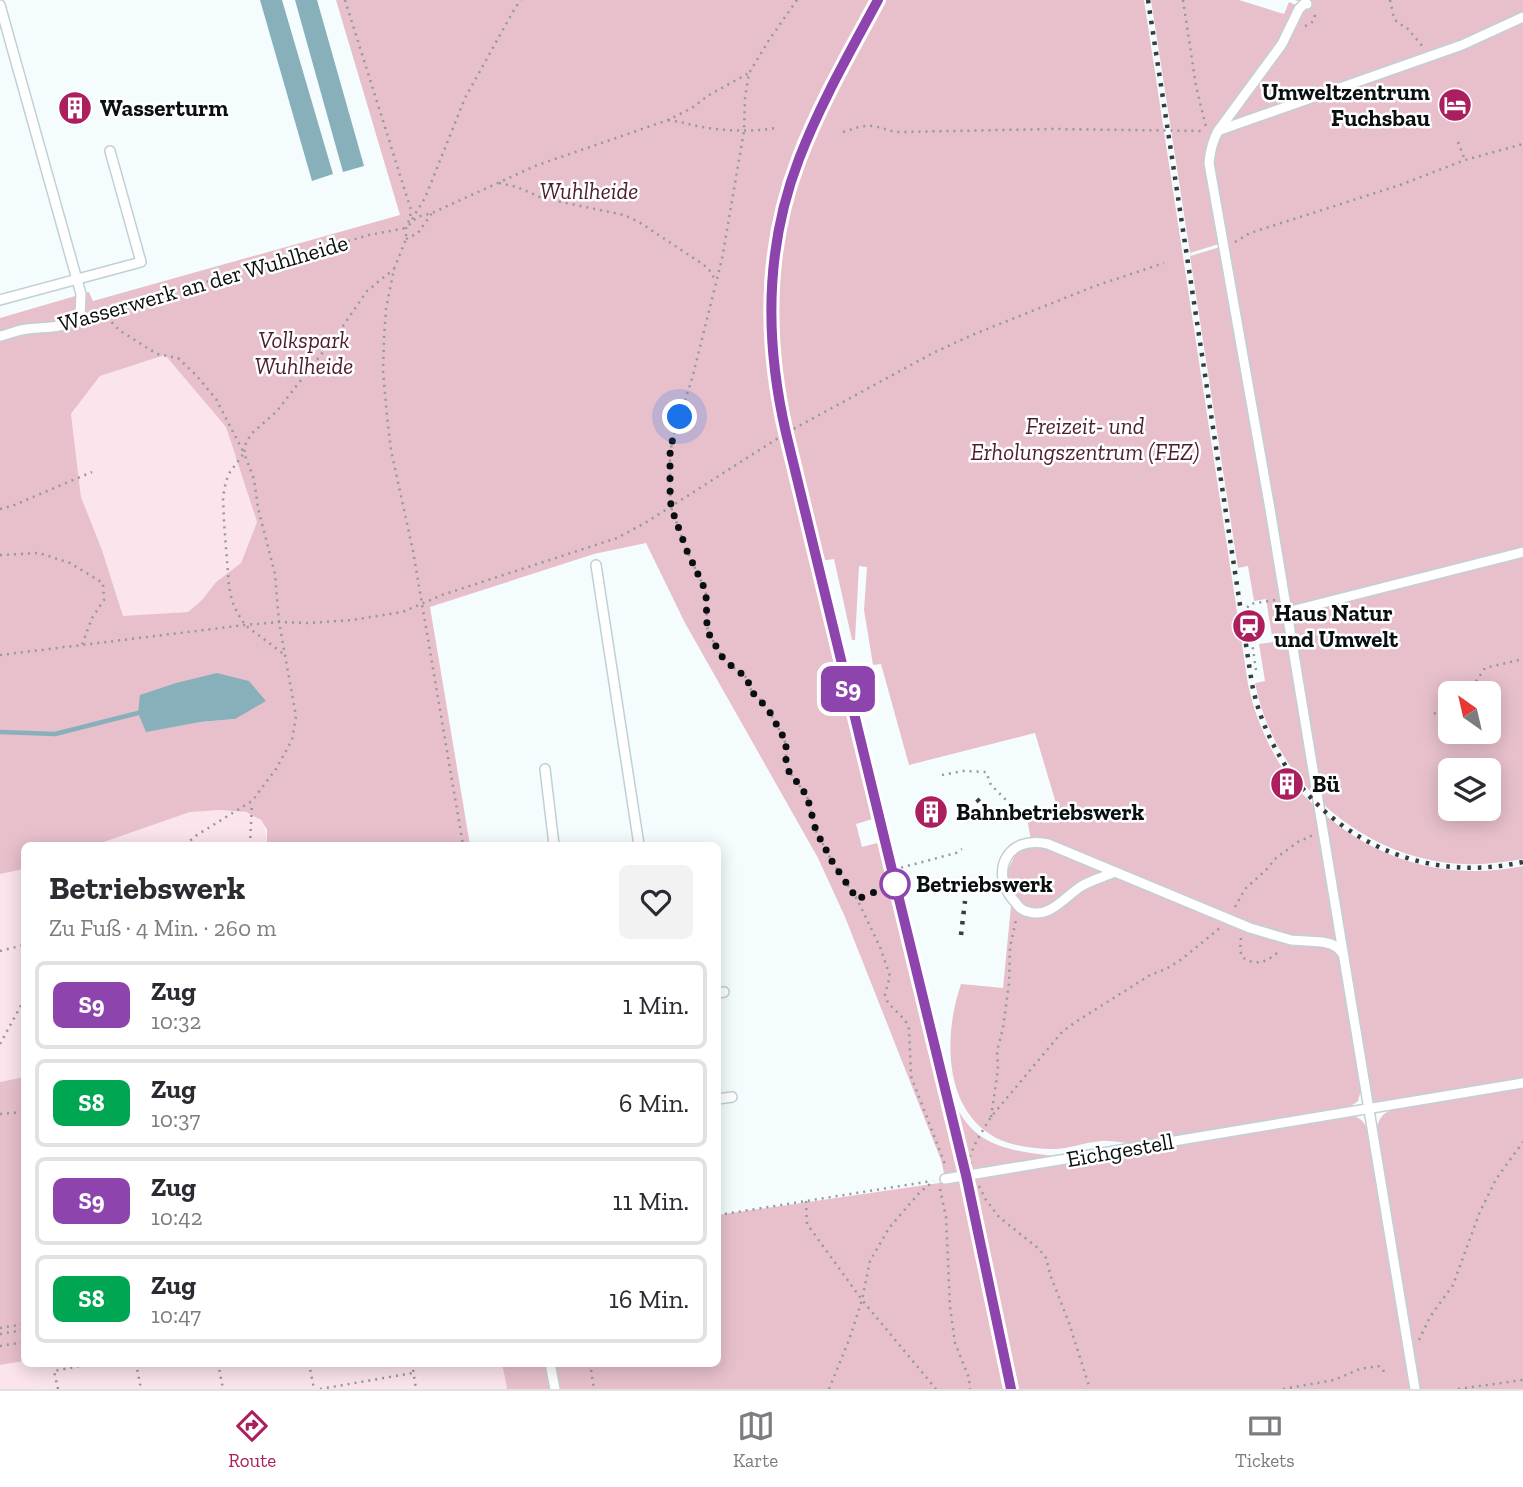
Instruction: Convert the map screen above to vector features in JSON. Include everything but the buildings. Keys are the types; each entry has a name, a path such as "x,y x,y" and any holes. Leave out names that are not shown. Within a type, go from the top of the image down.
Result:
{"lane":[{"path":"1307,4 1299,9 1282,44 1218,131 1213,141 1209,163 1285,598 1415,1389"},
{"path":"0,5 81,294 80,314"},
{"path":"1218,131 1462,45 1523,17"},
{"path":"0,300 141,262 110,151"},
{"name":"Wasserwerk an der Wuhlheide","path":"0,337 25,329 50,328 73,321 80,314"},
{"path":"1287,612 1523,552"},
{"path":"595,560 639,842"},
{"path":"545,769 554,842"},
{"path":"1115,872 1079,888 1050,910 1041,913 1020,909 1003,886 1002,873 1006,858 1013,850 1037,841 1048,844 1250,928 1291,940 1331,944 1344,955"},
{"name":"Eichgestell","path":"948,1178 1523,1083"},
{"path":"721,1099 732,1097"},
{"path":"551,1367 555,1389"}],"path":[{"path":"345,0 409,201 410,218 406,239 394,269 386,309 383,371 391,450 414,551 462,842"},
{"path":"406,228 425,198 465,98 521,0"},
{"path":"797,0 749,73 744,131 722,259 692,379 673,437 670,454 671,507 706,594 709,634 724,660 747,678 751,691 762,701 784,738 788,770 807,796 816,831 857,899 880,947 890,976 885,995 888,1003 905,1020 909,1029 911,1076 948,1178"},
{"path":"844,132 863,126 892,132 1052,129 1207,131 1196,86 1183,0"},
{"path":"1390,0 1394,18 1408,29 1430,56"},
{"name":"Wasserwerk an der Wuhlheide","path":"80,314 102,312 369,235 406,228 417,217 432,213 534,166 668,120 749,73"},
{"path":"668,120 744,131 775,128"},
{"path":"1458,142 1465,160"},
{"path":"1228,261 1233,244 1250,233 1400,185 1465,160 1523,144"},
{"path":"496,183 517,187 542,198 624,215 704,265 712,273 716,283"},
{"path":"406,239 418,233 432,213"},
{"path":"0,655 245,625 352,620 396,613 442,595 594,547 617,538 671,507 786,433 933,353 1095,286 1164,263"},
{"path":"285,654 245,625 230,593 223,497 226,481 244,453 251,433 276,412 368,291 394,269"},
{"path":"102,312 111,324 158,354 178,358 216,399 244,453 254,479 258,508 275,574 279,622 296,716 292,740 276,769 252,802 189,842"},
{"path":"0,509 92,472"},
{"path":"594,547 595,560"},
{"path":"0,555 39,553 71,563 103,583 104,600 92,618 82,645"},
{"path":"1256,670 1247,608 1250,604 1285,598"},
{"path":"1476,681 1485,668 1523,659"},
{"path":"1434,714 1438,711"},
{"path":"942,775 962,771 986,772 991,785 1013,807 1020,820"},
{"path":"250,842 252,802"},
{"path":"1090,1389 1046,1258 1039,1249 999,1217 986,1200 973,1174 970,1156 976,1140 991,1117 1062,1032 1150,975 1182,959 1221,927 1245,890 1276,858 1298,842 1323,832"},
{"path":"909,918 896,869 962,849"},
{"path":"991,1117 998,1069 997,1051 1009,983 1010,947 1020,909"},
{"path":"1250,928 1240,939 1240,950 1242,957 1254,963 1273,957 1291,940"},
{"path":"0,951 21,946"},
{"path":"0,1044 21,1006"},
{"path":"0,1114 21,1112"},
{"path":"1410,1359 1430,1317 1453,1285 1479,1214 1496,1179 1523,1142"},
{"path":"721,1215 934,1181"},
{"path":"829,1389 862,1300 870,1261 889,1228 920,1192 934,1181"},
{"path":"934,1181 940,1190 946,1216 950,1307 955,1343 969,1378 970,1389"},
{"path":"806,1201 807,1224 862,1300 936,1389"},
{"path":"0,1328 21,1324"},
{"path":"0,1334 21,1330"},
{"path":"0,1346 21,1342"},
{"path":"1283,1389 1334,1380 1360,1369 1378,1366 1384,1372"},
{"path":"58,1389 54,1371 75,1367"},
{"path":"137,1367 141,1389"},
{"path":"219,1367 223,1389"},
{"path":"311,1367 314,1389"},
{"path":"412,1367 416,1389"},
{"path":"591,1367 594,1389"},
{"path":"320,1389 413,1373"},
{"path":"1458,1389 1523,1380"}],"shaded area":[{"path":"165,355 226,427 257,522 241,563 216,582 188,612 123,617 102,550 81,497 71,415 100,376"},
{"path":"219,810 254,815 264,825 267,842 104,842 190,812"},
{"path":"21,870 21,1078 0,1082 0,874"},
{"path":"21,1362 21,1367 503,1367 507,1389 0,1389 0,1365"}],"green space":[{"path":"336,0 873,0 815,115 781,206 769,278 770,357 783,435 876,818 856,824 862,847 881,842 961,1172 1007,1389 507,1389 503,1367 721,1367 721,1215 946,1182 941,1160 845,917 818,858 685,623 646,543 594,554 430,607 469,842 267,842 267,830 261,820 246,812 219,810 190,812 104,842 21,842 21,870 0,874 0,318 89,292 93,301 400,215","holes":["165,355 226,427 257,522 241,563 216,582 188,612 123,616 102,550 81,497 71,414 100,376","249,681 235,719 200,722"]},
{"name":"Freizeit- und Erholungszentrum (FEZ)","path":"882,0 1144,0 1248,684 1259,721 1288,777 1282,782 1288,789 1294,785 1343,828 1369,845 1427,866 1490,870 1523,866 1523,1078 1376,1103 1372,1100 1370,1089 1361,1090 1358,1101 1351,1106 1133,1144 1101,1141 1059,1149 1031,1148 1002,1141 978,1125 965,1109 957,1089 950,1047 955,1003 961,984 1003,988 1011,906 1008,870 1015,855 1032,846 1027,818 1058,810 1035,733 909,765 881,664 873,665 864,610 867,567 859,566 855,640 852,640 834,559 821,561 790,437 780,388 775,337 778,259 795,183 821,117"},
{"path":"1151,0 1239,0 1284,14 1289,2 1298,6 1283,40 1208,150 1222,243 1190,253"},
{"path":"1295,0 1523,0 1523,859 1465,864 1428,859 1392,848 1359,832 1329,810 1303,783 1282,753 1265,719 1255,683 1265,681 1259,644 1273,642 1266,599 1254,601 1248,566 1238,568 1190,256 1227,245 1211,161 1214,141 1303,3"},
{"path":"21,1078 21,1362 0,1365 0,1082"},
{"path":"1523,1088 1523,1389 1015,1389 970,1179 1349,1116 1362,1121 1369,1133 1376,1132 1381,1118 1393,1109"},
{"path":"950,1094 968,1125 979,1135 1005,1147 1054,1156 968,1171"}],"water":[{"path":"260,0 282,0 333,174 312,181"},
{"path":"295,0 317,0 364,166 343,172"},
{"path":"217,673 249,681 266,701 235,719 146,732 138,713 140,695"}],"waterway":[{"path":"0,732 55,734 138,713"}],"railway":[{"path":"878,0 816,118 788,190 775,254 772,287 773,352 783,418 966,1175 1011,1389"},
{"path":"1148,0 1252,684 1262,720 1278,753 1298,783 1322,809 1350,831 1382,848 1416,861 1471,868 1523,862"},
{"path":"977,799 988,812"},
{"path":"961,935 965,901"}],"train":[{"name":"S9","path":"878,0 804,146 785,204 777,241 771,299 774,368 786,433 966,1175 1011,1389"}],"place":[{"name":"Umweltzentrum Fuchsbau","path":"1455,105"},
{"name":"Wasserturm","path":"75,108"},
{"name":"Haus Natur und Umwelt","path":"1249,626"},
{"name":"Bü","path":"1287,784"},
{"name":"Bahnbetriebswerk","path":"931,812"},
{"name":"Betriebswerk","path":"895,884"}],"route":[{"path":"680,417 670,454 671,507 706,594 709,634 724,660 743,673 751,691 768,709 784,738 788,770 807,796 816,831 857,899 895,884"}],"park label":[{"name":"Wuhlheide","path":"589,191"},
{"name":"Volkspark Wuhlheide","path":"304,353"}]}
